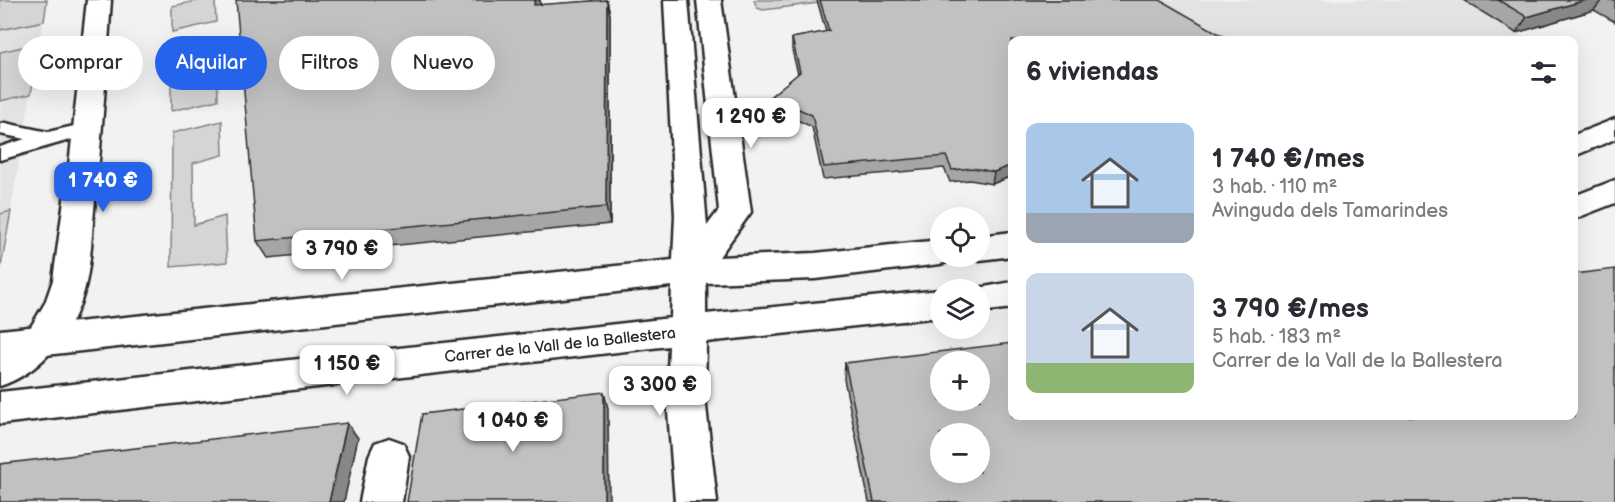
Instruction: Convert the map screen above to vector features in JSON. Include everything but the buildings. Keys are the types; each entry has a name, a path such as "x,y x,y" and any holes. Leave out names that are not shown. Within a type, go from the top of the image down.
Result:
{"street":[{"path":"0,371 42,340 62,306 70,280 99,0"},
{"path":"676,0 691,216 687,398 696,502"},
{"path":"690,271 735,212 709,0"},
{"path":"1578,144 1615,128"},
{"path":"1578,206 1615,191"},
{"path":"990,247 1008,244"},
{"path":"0,345 690,271 815,266 930,253"},
{"path":"990,298 1008,296"},
{"name":"Carrer de la Vall de la Ballestera","path":"0,408 930,304"},
{"path":"381,502 389,456"}],"lane":[{"path":"2,129 46,139"},
{"path":"0,153 10,142 11,136 2,129"},
{"path":"0,153 87,129"}],"shaded area":[{"path":"0,0 47,0 41,36 18,36 18,90 31,90 0,272"},
{"path":"0,0 47,0 44,21 0,30"},
{"path":"201,0 215,0 216,22 172,32 172,6"},
{"path":"754,0 817,0 818,3 763,10 757,8"},
{"path":"1158,0 1463,0 1522,36 1221,36"},
{"path":"18,48 18,90 32,90 31,94 0,101 0,52"},
{"path":"171,90 218,90 218,100 171,111"},
{"path":"222,121 223,155 193,163 194,225 225,216 227,262 171,267 172,133"},
{"path":"11,211 0,272 0,214"}]}
